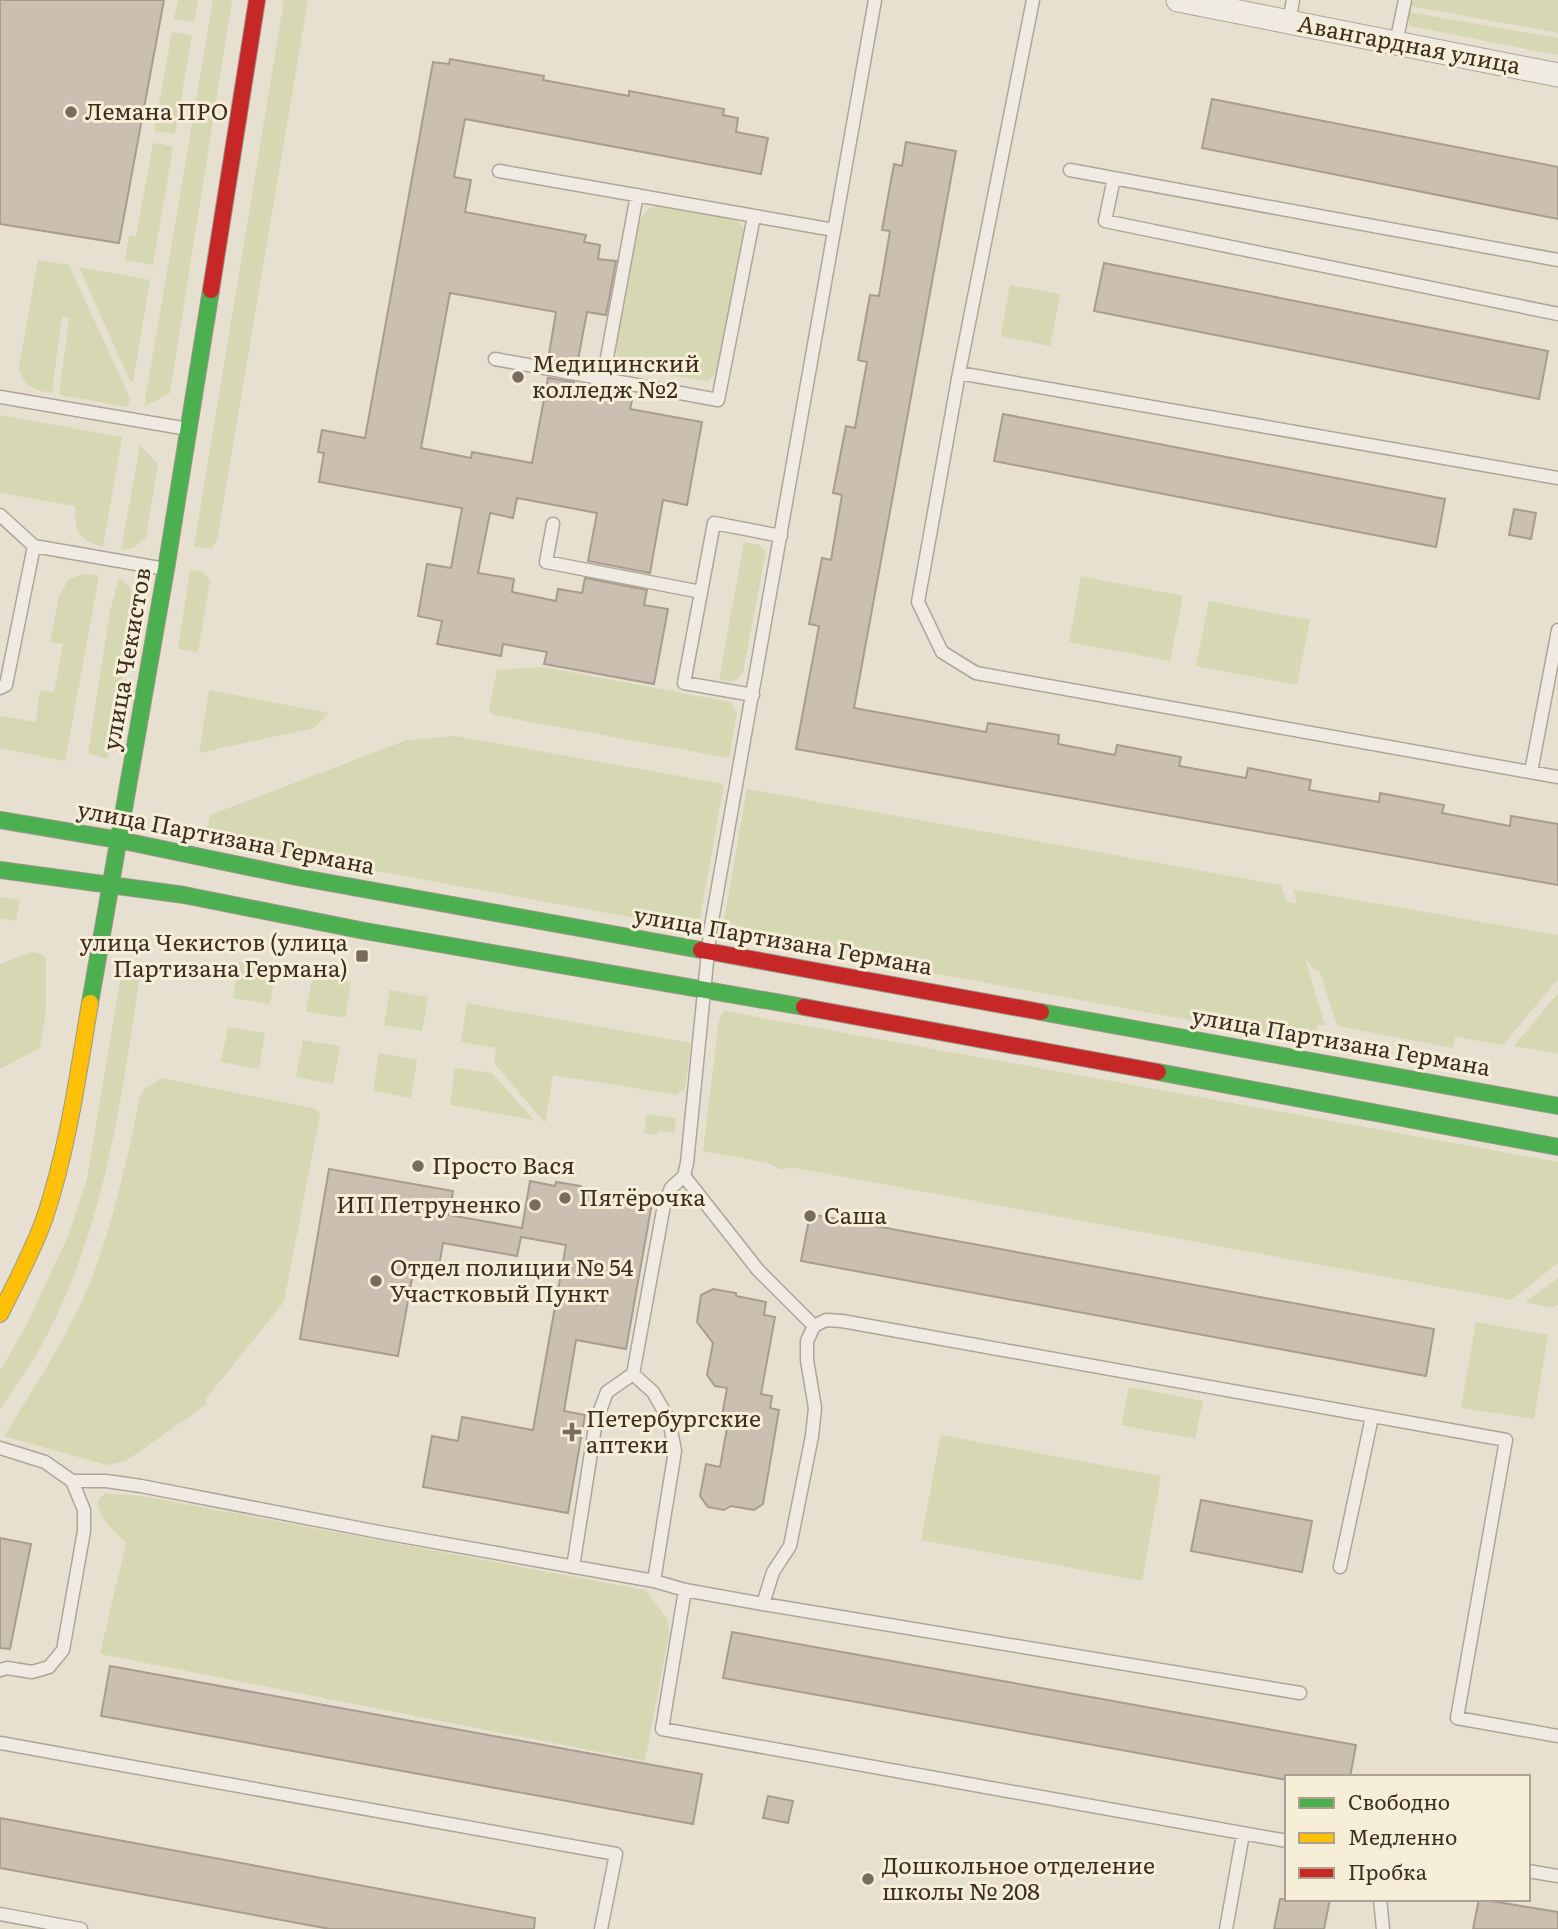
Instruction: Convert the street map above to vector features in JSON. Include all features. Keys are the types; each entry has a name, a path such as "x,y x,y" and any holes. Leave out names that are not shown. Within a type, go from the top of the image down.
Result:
{"main road":[{"name":"улица Чекистов","path":"0,1314 45,1216 70,1121 166,569 257,0"},
{"name":"улица Партизана Германа","path":"0,820 119,840 297,877 1558,1106"},
{"path":"0,870 184,895 365,931 704,988 1558,1147"}],"street":[{"name":"Авангардная улица","path":"1178,0 1291,11 1396,43 1558,75"}],"lane":[{"path":"573,1567 596,1421 607,1392 633,1374 664,1205 671,1188 684,1176 708,950 875,0"},
{"path":"1033,0 959,373 918,602 942,652 976,673 1558,777"},
{"path":"1396,43 1405,0"},
{"path":"499,170 834,230"},
{"path":"1070,170 1558,260"},
{"path":"1114,178 1105,221 1558,314"},
{"path":"603,379 637,195"},
{"path":"495,359 718,400 754,216"},
{"path":"959,373 1558,478"},
{"path":"0,397 188,429"},
{"path":"0,515 34,546 166,569"},
{"path":"752,695 684,683 714,523 781,536"},
{"path":"553,524 546,562 701,592"},
{"path":"0,688 6,685 34,546"},
{"path":"1531,772 1558,630"},
{"path":"684,1176 758,1270 814,1326"},
{"path":"763,1604 773,1572 790,1546 812,1436 815,1408 807,1360 807,1341 814,1326 826,1320 842,1321 1506,1440 1457,1718 1558,1736"},
{"path":"633,1374 653,1392 669,1420 675,1451 654,1581"},
{"path":"1340,1567 1372,1417"},
{"path":"0,1448 45,1462 72,1480 106,1480 141,1486 654,1581 685,1590 763,1604 1300,1693"},
{"path":"0,1670 7,1668 32,1672 49,1667 63,1650 84,1531 84,1510 72,1480"},
{"path":"685,1590 662,1729 1285,1841"},
{"path":"0,1743 616,1854 601,1929"},
{"path":"1226,1929 1243,1834"},
{"path":"1530,1871 1558,1876"},
{"path":"1380,1901 1383,1929"},
{"path":"0,1914 81,1929"}],"green space":[{"path":"178,0 198,0 194,22 174,19"},
{"path":"213,0 232,0 170,393 144,407"},
{"path":"284,0 308,0 217,540 212,548 194,547"},
{"path":"1412,0 1558,0 1558,33 1411,6"},
{"path":"1409,12 1558,38 1558,55 1409,26"},
{"path":"172,32 192,35 175,134 154,131"},
{"path":"153,144 173,147 153,265 125,260 129,235 136,236"},
{"path":"658,205 734,219 743,227 718,369 708,381 629,369 617,354 616,347 639,222 647,209"},
{"path":"38,260 69,265 130,398 128,407 59,395 69,317 62,317 52,393 35,389 23,379 19,367"},
{"path":"79,267 150,280 133,382 130,381"},
{"path":"1010,285 1060,294 1050,346 1001,336"},
{"path":"0,415 122,437 103,547 83,538 77,528 75,506 0,493"},
{"path":"140,445 158,464 146,537 134,548 121,550"},
{"path":"744,542 760,545 766,552 743,672 736,680 728,682 719,680"},
{"path":"190,570 203,572 210,580 198,652 178,649"},
{"path":"84,574 98,575 98,582 65,761 0,748 0,716 36,722 40,690 54,692 63,644 50,642 59,596 69,579"},
{"path":"1081,576 1183,596 1170,661 1069,642"},
{"path":"119,578 129,585 136,601 108,759 88,753 110,611"},
{"path":"1209,601 1310,620 1297,685 1196,666"},
{"path":"543,667 730,702 737,713 729,758 493,715 489,709 497,670"},
{"path":"209,690 329,713 314,728 199,753"},
{"path":"455,736 724,784 700,918 696,924 690,928 205,840 210,815 407,740"},
{"path":"747,789 1281,885 1286,901 1297,904 1293,889 1558,935 1558,979 1503,1045 1455,1037 1453,1048 1337,1026 1320,972 1305,959 1325,1025 1318,1025 1314,1043 731,936 724,926 724,920"},
{"path":"0,897 20,900 16,921 0,918"},
{"path":"32,952 42,954 46,958 46,1011 40,1048 0,1069 0,964"},
{"path":"239,962 276,969 270,1004 233,998"},
{"path":"122,970 140,974 116,1121 93,1218 59,1311 36,1355 0,1409 0,1371 27,1324 69,1234 87,1179"},
{"path":"313,976 351,982 345,1018 306,1011"},
{"path":"390,990 428,997 422,1031 384,1025"},
{"path":"1558,993 1558,1054 1514,1046"},
{"path":"467,1003 691,1043 685,1088 676,1095 553,1075 545,1123 494,1063 496,1048 461,1042"},
{"path":"724,1011 1558,1162 1558,1263 1511,1300 790,1167 781,1170 768,1163 703,1151 719,1019"},
{"path":"228,1027 265,1033 259,1069 221,1062"},
{"path":"303,1040 340,1046 333,1084 296,1077"},
{"path":"379,1053 417,1060 411,1098 373,1091"},
{"path":"455,1068 492,1073 534,1120 450,1105"},
{"path":"161,1078 316,1109 320,1114 284,1302 206,1399 207,1404 126,1461 107,1465 4,1436 58,1347 82,1300 113,1214 140,1097 145,1089"},
{"path":"647,1114 676,1118 674,1133 644,1133"},
{"path":"1558,1278 1558,1304 1551,1308 1525,1302"},
{"path":"1476,1322 1548,1335 1534,1419 1461,1408"},
{"path":"1129,1387 1203,1401 1195,1439 1121,1425"},
{"path":"941,1435 1161,1476 1142,1581 921,1540"},
{"path":"105,1493 142,1496 645,1590 668,1620 669,1635 645,1761 100,1654 126,1543 101,1515 97,1502"}],"building":[{"name":"Лемана ПРО","path":"0,0 164,0 119,243 0,224"},
{"path":"450,59 544,76 543,80 629,96 629,91 724,109 723,115 738,118 736,132 768,138 761,174 465,119 454,177 471,180 465,212 586,235 584,242 600,245 598,259 616,261 606,315 587,312 577,365 548,360 556,312 450,293 421,448 471,458 472,452 532,463 548,378 633,396 630,409 702,422 687,505 663,500 650,573 588,561 597,513 517,498 513,518 490,513 478,573 514,579 512,592 556,601 558,589 582,593 585,578 647,590 644,605 668,609 654,684 544,664 547,652 503,644 501,656 437,644 442,621 418,616 427,564 451,568 462,508 319,482 324,453 318,452 322,430 365,438 433,62 449,64"},
{"path":"1212,99 1558,167 1558,219 1202,148"},
{"path":"906,142 956,151 854,708 986,732 988,723 1059,735 1058,744 1115,755 1117,745 1181,757 1179,766 1246,778 1248,768 1311,780 1309,790 1379,802 1380,793 1444,805 1442,813 1510,826 1511,816 1558,824 1558,885 796,749 819,626 809,624 822,558 831,560 842,495 833,493 846,426 855,428 867,362 858,360 870,295 879,296 890,231 882,230 894,164 902,166"},
{"path":"1104,263 1548,351 1539,399 1094,311"},
{"path":"1003,414 1445,499 1436,547 994,461"},
{"path":"1514,509 1536,513 1531,539 1509,535"},
{"path":"329,1169 453,1191 449,1215 522,1228 530,1181 555,1186 556,1182 581,1186 580,1190 652,1203 626,1349 576,1340 564,1411 585,1415 568,1513 423,1487 432,1436 458,1441 462,1417 533,1430 566,1245 521,1237 517,1256 443,1243 439,1266 415,1262 398,1356 300,1339"},
{"path":"810,1214 1434,1329 1426,1376 801,1261"},
{"path":"713,1289 766,1302 764,1315 775,1317 761,1394 772,1396 770,1408 779,1410 763,1504 754,1510 731,1506 724,1510 708,1507 700,1496 706,1464 720,1467 728,1423 721,1422 727,1388 715,1386 707,1375 713,1343 697,1322 701,1295"},
{"path":"1201,1500 1312,1521 1302,1572 1191,1551"},
{"path":"0,1538 31,1544 10,1649 0,1648"},
{"path":"732,1632 1356,1745 1350,1775 1285,1775 1285,1780 723,1678"},
{"path":"110,1666 702,1774 693,1824 101,1716"},
{"path":"768,1796 793,1801 788,1823 763,1818"},
{"path":"0,1818 535,1918 534,1929 330,1929 0,1868"},
{"path":"1280,1899 1330,1901 1324,1929 1274,1929"},
{"path":"1479,1901 1558,1912 1558,1929 1473,1929"}],"traffic: fast":[{"path":"90,1003 166,569 211,290"},
{"path":"0,820 701,950"},
{"path":"0,870 184,895 365,931 804,1007"},
{"path":"1041,1012 1558,1106"},
{"path":"1158,1072 1558,1147"}],"traffic: slow":[{"path":"0,1314 35,1242 53,1191 72,1111 90,1003"}],"traffic: jam":[{"path":"211,290 257,0"},
{"path":"701,950 1041,1012"},
{"path":"804,1007 1158,1072"}],"place":[{"name":"Лемана ПРО","path":"71,112"},
{"name":"Медицинский колледж №2","path":"518,377"},
{"name":"улица Чекистов (улица Партизана Германа)","path":"362,956"},
{"name":"Просто Вася","path":"418,1166"},
{"name":"Пятёрочка","path":"565,1198"},
{"name":"ИП Петруненко","path":"535,1205"},
{"name":"Саша","path":"810,1216"},
{"name":"Отдел полиции № 54 Участковый Пункт","path":"376,1281"},
{"name":"Петербургские аптеки","path":"572,1432"},
{"name":"Дошкольное отделение школы № 208","path":"868,1879"}]}
